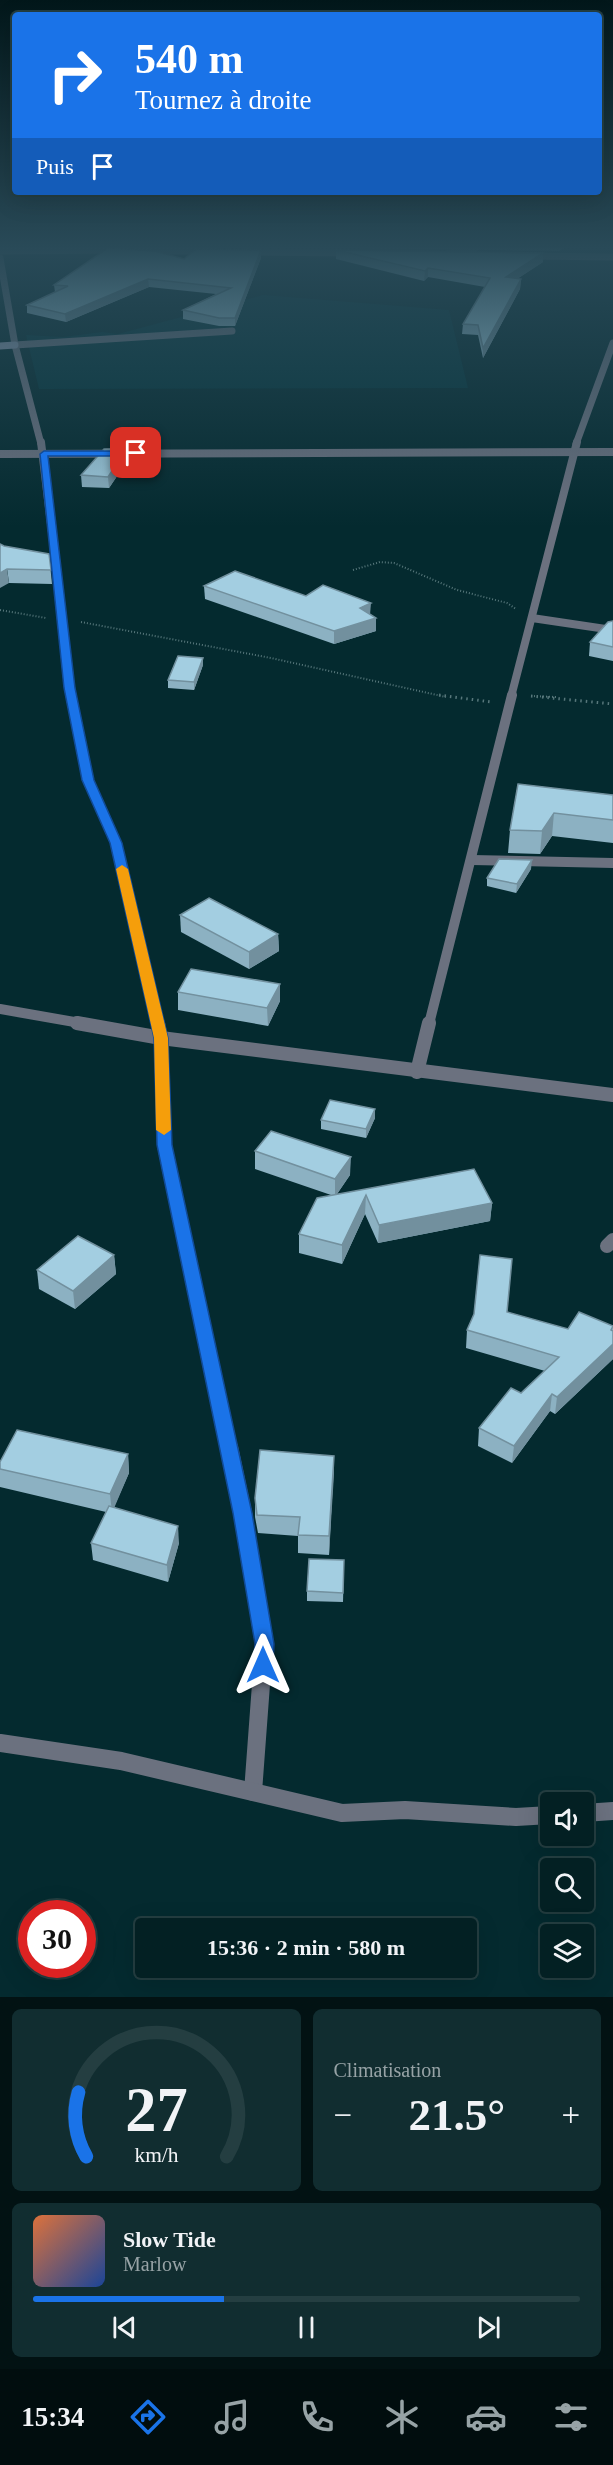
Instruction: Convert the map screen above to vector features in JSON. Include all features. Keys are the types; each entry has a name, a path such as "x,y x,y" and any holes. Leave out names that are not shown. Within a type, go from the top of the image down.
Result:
{"street":[{"path":"14,341 44,454 70,688 88,780 116,843 161,1038 166,1156 243,1513 264,1644 254,1792"},
{"path":"0,346 74,341"},
{"path":"417,1072 573,452 613,343"},
{"path":"0,454 613,452"},
{"path":"532,618 613,630"},
{"path":"472,860 613,863"},
{"path":"0,1009 161,1038 613,1095"},
{"path":"0,1743 121,1761 342,1813 405,1810 516,1817 540,1816"},
{"path":"594,1812 613,1811"}],"path":[{"path":"353,570 380,562 394,563 428,575 457,590 507,603 532,618"},
{"path":"0,610 94,624 271,658 451,698 486,702 549,696 613,704"}],"shaded area":[{"path":"27,341 457,341 468,388 39,389"}],"building":[{"path":"127,448 108,477 81,475 104,449"},
{"path":"0,544 49,554 51,570 7,569 0,573"},
{"path":"235,571 306,596 323,585 371,603 360,608 376,618 334,631 204,586"},
{"path":"613,621 613,647 590,642 608,622"},
{"path":"178,656 203,658 194,682 168,680"},
{"path":"518,784 613,795 613,820 554,813 542,831 510,830"},
{"path":"499,859 532,860 517,884 487,878"},
{"path":"209,898 278,934 249,952 180,915"},
{"path":"191,969 280,984 267,1008 178,992"},
{"path":"330,1100 375,1109 366,1129 321,1120"},
{"path":"271,1131 351,1157 335,1179 255,1151"},
{"path":"474,1169 492,1203 379,1225 366,1195 342,1245 299,1234 317,1198"},
{"path":"78,1236 114,1255 73,1291 37,1270"},
{"path":"480,1255 512,1259 507,1312 568,1329 579,1312 613,1326 611,1330 613,1331 613,1344 557,1397 552,1394 514,1446 479,1428 511,1388 521,1393 559,1357 467,1330 474,1314"},
{"path":"17,1430 128,1454 110,1494 0,1469 0,1462"},
{"path":"260,1450 334,1456 329,1536 298,1535 300,1517 257,1515 255,1498"},
{"path":"109,1506 178,1526 167,1565 91,1543"},
{"path":"309,1559 344,1560 343,1593 307,1591"}],"slow traffic":[{"path":"122,869 161,1038 164,1130"}],"route":[{"path":"136,453 44,454 70,688 88,780 116,843 161,1038 164,1145 243,1513 264,1644 263,1665"}]}
